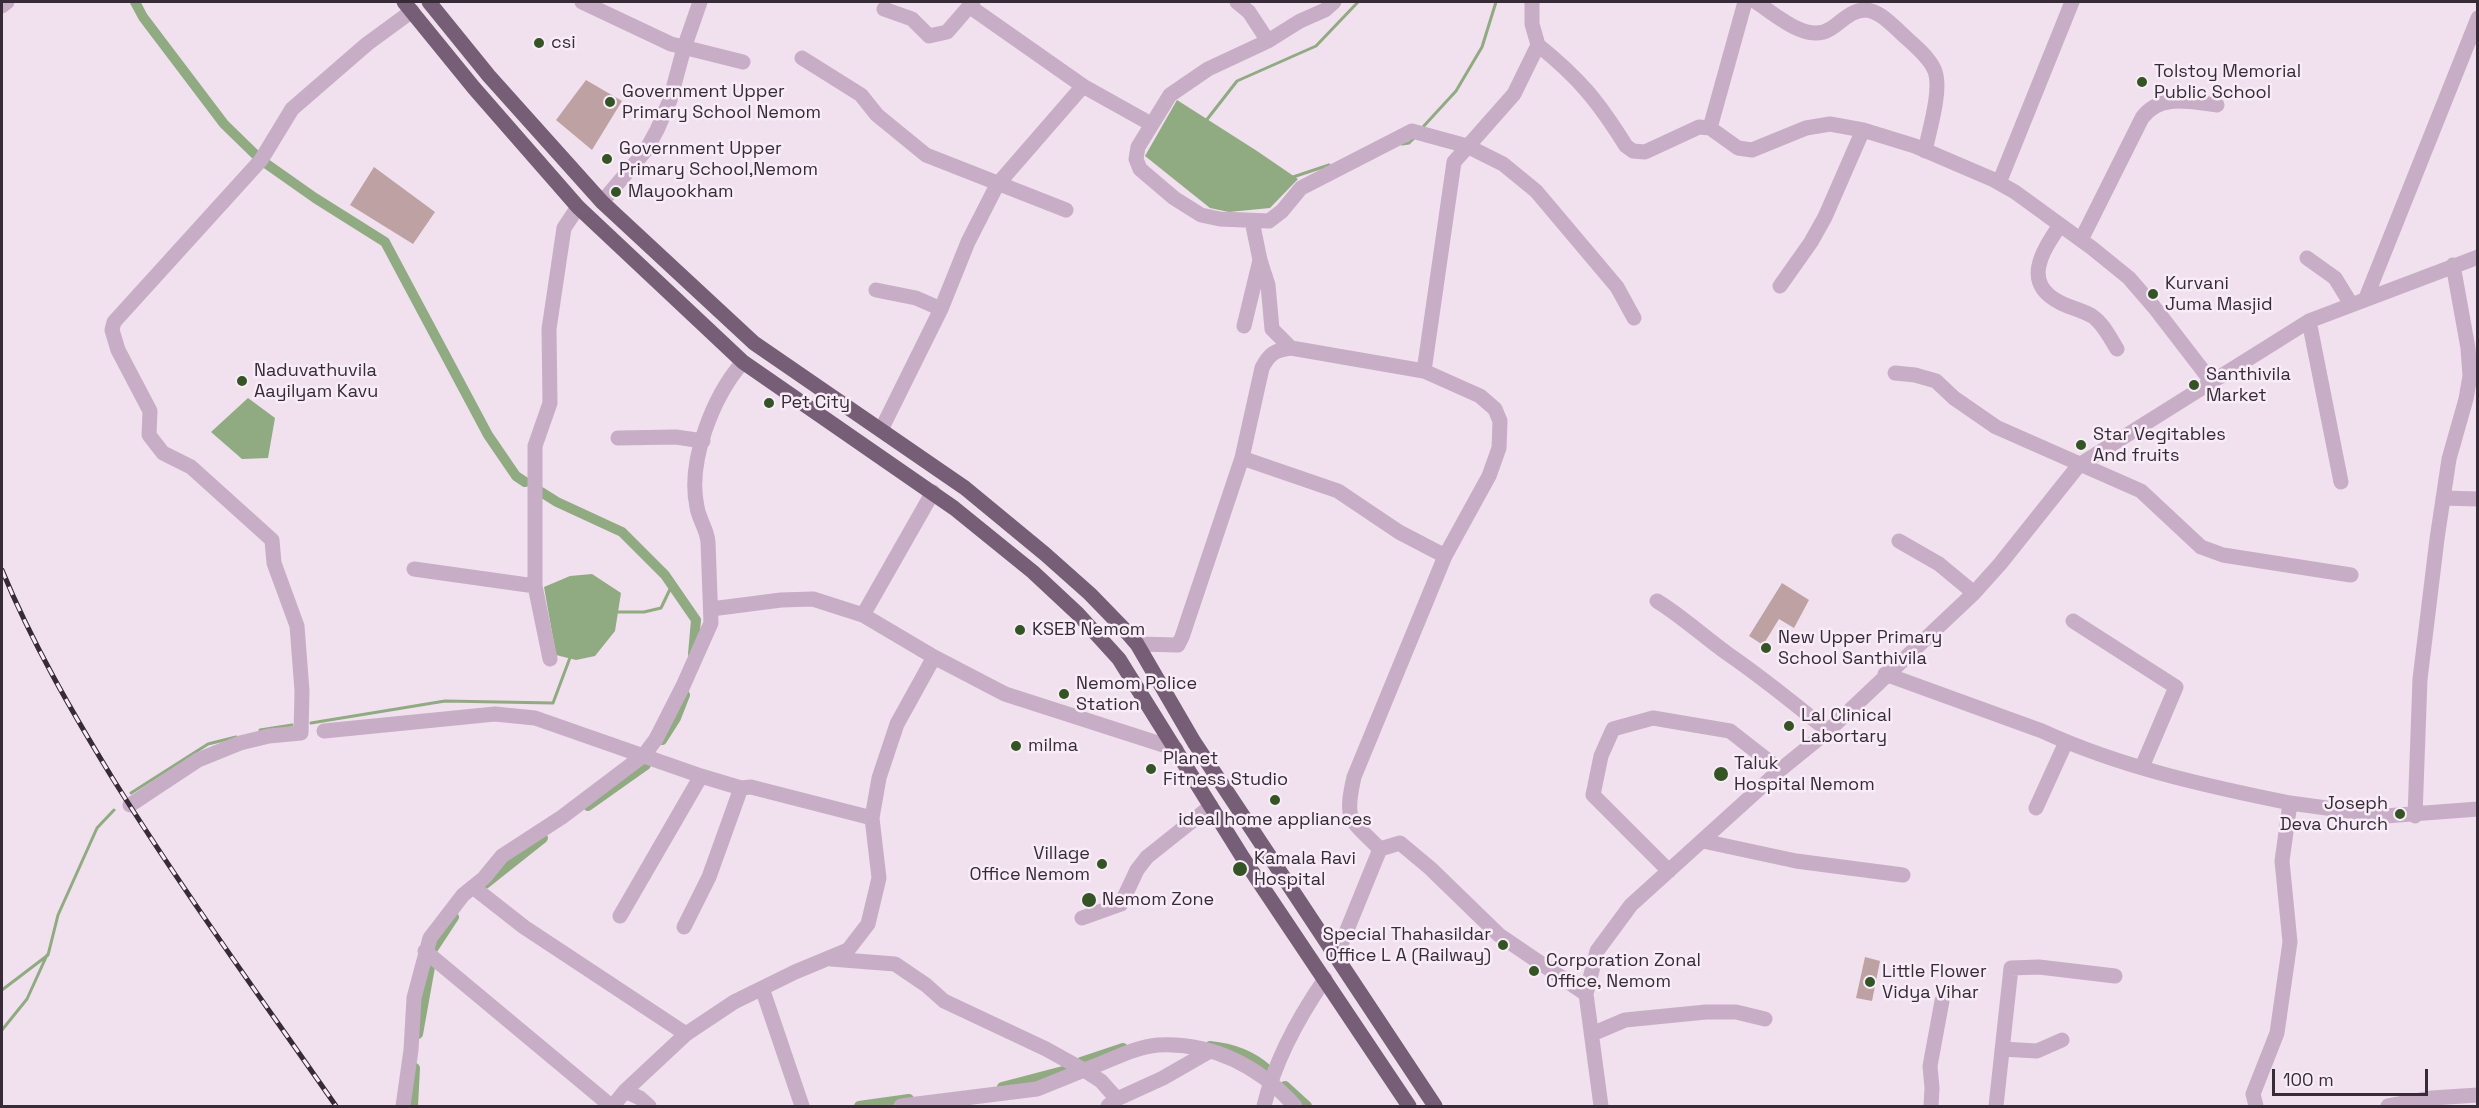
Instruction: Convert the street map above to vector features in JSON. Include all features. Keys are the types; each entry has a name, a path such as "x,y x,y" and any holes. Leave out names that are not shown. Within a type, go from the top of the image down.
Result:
{"main road":[{"path":"429,2 489,76 602,201 754,344 965,488 1010,523 1090,594 1137,644 1194,742 1435,1107"},
{"path":"408,6 474,88 578,207 743,362 933,492 1033,572 1100,636 1119,659 1210,806 1409,1107"},
{"path":"1176,749 1194,742"}],"street":[{"path":"2,6 7,2"},
{"path":"582,2 671,44 743,62"},
{"path":"602,201 646,150 657,130 670,100 684,48 700,2"},
{"path":"1238,2 1249,12 1268,41"},
{"path":"1334,2 1325,10 1300,21 1268,41 1208,69 1170,95 1138,147 1136,159 1140,169 1153,182 1201,215 1220,219 1269,220 1282,211 1301,188 1412,131 1467,146 1503,164 1536,191 1617,287 1634,318"},
{"path":"1532,2 1532,24 1538,45 1570,70 1591,93 1626,146 1633,151 1646,152 1699,126 1710,128 1738,148 1752,150 1806,128 1830,124 1863,130 1925,151 1999,183 2081,240 2129,278 2211,381"},
{"path":"1710,128 1745,2"},
{"path":"1756,2 1805,32 1820,33 1829,30 1853,12 1867,10 1881,15 1923,54 1935,70 1937,92 1925,151"},
{"path":"1999,183 2072,2"},
{"path":"884,9 912,19 928,36 946,32 971,4 1083,86 1151,124"},
{"path":"130,805 198,760 240,743 269,736 301,734 302,692 297,626 274,564 272,540 191,467 163,453 149,435 150,411 118,350 112,330 114,322 261,160 292,109 408,6"},
{"path":"2366,298 2478,18"},
{"path":"1424,371 1454,162 1514,94 1538,45"},
{"path":"802,58 861,95 877,115 926,155 997,185 1025,193 1066,210"},
{"path":"881,430 940,309 968,242 997,185 1083,86"},
{"path":"2081,240 2148,109 2166,101 2217,105"},
{"path":"1780,286 1811,242 1825,217 1863,130"},
{"path":"550,658 535,586 535,446 550,403 549,328 564,228 578,207"},
{"path":"1252,221 1268,285 1272,329 1291,348"},
{"path":"2060,225 2040,258 2038,270 2040,282 2046,291 2059,302 2091,316 2100,323 2117,349"},
{"path":"1601,1107 1586,994 1597,951 1630,905 1780,770 1828,731 1885,674 1974,593 2079,465 2309,321 2478,257"},
{"path":"2307,258 2335,278 2351,304"},
{"path":"1244,327 1260,260"},
{"path":"2415,816 2420,679 2443,498 2449,459 2472,400 2468,348 2453,265"},
{"path":"876,290 916,298 940,309"},
{"path":"2309,321 2341,482"},
{"path":"1137,644 1178,645 1242,458 1262,368 1268,356 1276,350 1291,348 1424,371 1480,396 1495,409 1500,421 1499,448 1489,476 1445,556 1354,777 1347,805 1352,820 1380,849"},
{"path":"404,1107 414,998 425,951 441,921 463,895 484,878 502,856 562,817 644,755 656,739 683,686 711,623 707,531 697,508 696,466 715,407 743,362"},
{"path":"1895,373 1915,375 1936,381 1954,398 1996,427 2141,491 2201,548 2223,555 2351,574"},
{"path":"618,438 676,437 703,441"},
{"path":"1242,458 1338,491 1399,532 1445,556"},
{"path":"863,615 933,492"},
{"path":"2443,498 2478,500"},
{"path":"1899,542 1939,564 1974,593"},
{"path":"414,569 535,586"},
{"path":"711,609 781,600 813,599 863,615 934,657 1005,694 1176,749"},
{"path":"1657,601 1681,616 1727,654 1751,669 1828,731"},
{"path":"2073,621 2176,687 2142,767"},
{"path":"425,951 612,1107 625,1091 686,1034 734,1002 795,972 848,951 868,924 879,878 872,818 879,778 897,724 934,657"},
{"path":"1885,674 2042,731 2066,742 2205,786 2290,803 2385,816 2415,816 2478,809"},
{"path":"324,731 495,714 535,718 701,777 741,788 751,787 872,818"},
{"path":"1669,871 1593,795 1601,756 1614,729 1653,718 1730,731 1780,770"},
{"path":"2036,807 2066,742"},
{"path":"620,916 701,777"},
{"path":"684,927 709,877 741,788"},
{"path":"2256,1107 2253,1094 2277,1033 2290,942 2282,861 2290,803"},
{"path":"1082,918 1121,904 1137,870 1147,856 1210,806"},
{"path":"1703,841 1796,861 1903,875"},
{"path":"1380,849 1400,843 1430,868 1499,935 1586,994"},
{"path":"1336,957 1380,849"},
{"path":"473,887 524,927 686,1034"},
{"path":"831,959 895,964 926,985 944,1001 1084,1070 1101,1082 1113,1103 1210,1051"},
{"path":"1996,1107 2011,968 2039,967 2115,976"},
{"path":"1264,1107 1270,1081 1303,1012 1325,979"},
{"path":"762,988 802,1107"},
{"path":"1931,1107 1930,1066 1942,1001"},
{"path":"1592,1034 1625,1020 1706,1012 1736,1012 1765,1019"},
{"path":"2001,1049 2037,1051 2062,1040"},
{"path":"901,1107 1037,1089 1113,1058 1157,1045 1210,1051 1235,1059 1270,1081 1295,1107"},
{"path":"625,1091 640,1098 649,1107"},
{"path":"2388,1107 2432,1098 2478,1095"}],"shaded area":[{"path":"586,80 622,101 592,150 556,120"},
{"path":"1177,100 1298,179 1270,208 1229,212 1210,208 1145,156"},
{"path":"374,167 435,212 413,244 350,205"},
{"path":"248,398 275,418 268,458 242,459 211,432"},
{"path":"592,574 621,593 615,631 595,656 576,660 556,655 544,587 570,576"},
{"path":"1782,583 1809,600 1794,628 1779,619 1763,645 1749,636"},
{"path":"1865,957 1880,961 1872,1001 1856,998"}],"waterway":[{"path":"135,2 143,17 224,124 261,160 315,198 385,242 488,435 516,476 525,482"},
{"path":"1205,122 1237,81 1316,46 1358,2"},
{"path":"1422,128 1456,91 1482,47 1496,2"},
{"path":"1402,144 1409,143 1414,138"},
{"path":"1290,178 1329,165"},
{"path":"541,492 557,502 622,532 665,575 696,620 693,654"},
{"path":"614,612 644,612 661,608 672,585"},
{"path":"311,723 445,701 553,703 571,655"},
{"path":"662,740 676,718 685,695"},
{"path":"260,730 292,725"},
{"path":"131,793 208,744 236,737"},
{"path":"588,806 646,765"},
{"path":"2,990 48,955 58,915 97,828 114,810"},
{"path":"485,884 543,838"},
{"path":"433,949 454,917"},
{"path":"2,1030 27,999 47,955"},
{"path":"418,1034 430,967"},
{"path":"1210,1046 1240,1053 1267,1069"},
{"path":"1081,1062 1123,1048"},
{"path":"413,1106 415,1068"},
{"path":"1002,1087 1063,1071"},
{"path":"1285,1086 1307,1106"},
{"path":"859,1106 909,1099"}],"railway":[{"path":"2,570 53,677 113,779 195,903 336,1106"}],"place":[{"name":"csi","path":"539,43"},
{"name":"Tolstoy Memorial Public School","path":"2142,82"},
{"name":"Government Upper Primary School Nemom","path":"610,102"},
{"name":"Government Upper Primary School,Nemom","path":"607,159"},
{"name":"Mayookham","path":"616,192"},
{"name":"Kurvani Juma Masjid","path":"2153,294"},
{"name":"Naduvathuvila Aayilyam Kavu","path":"242,381"},
{"name":"Santhivila Market","path":"2194,385"},
{"name":"Pet City","path":"769,403"},
{"name":"Star Vegitables And fruits","path":"2081,445"},
{"name":"KSEB Nemom","path":"1020,630"},
{"name":"New Upper Primary School Santhivila","path":"1766,648"},
{"name":"Nemom Police Station","path":"1064,694"},
{"name":"Lal Clinical Labortary","path":"1789,726"},
{"name":"milma","path":"1016,746"},
{"name":"Planet Fitness Studio","path":"1151,769"},
{"name":"Taluk Hospital Nemom","path":"1721,774"},
{"name":"ideal home appliances","path":"1275,800"},
{"name":"Joseph Deva Church","path":"2400,814"},
{"name":"Village Office Nemom","path":"1102,864"},
{"name":"Kamala Ravi Hospital","path":"1240,869"},
{"name":"Nemom Zone","path":"1089,900"},
{"name":"Special Thahasildar Office L A (Railway)","path":"1503,945"},
{"name":"Corporation Zonal Office, Nemom","path":"1534,971"},
{"name":"Little Flower Vidya Vihar","path":"1870,982"}]}
